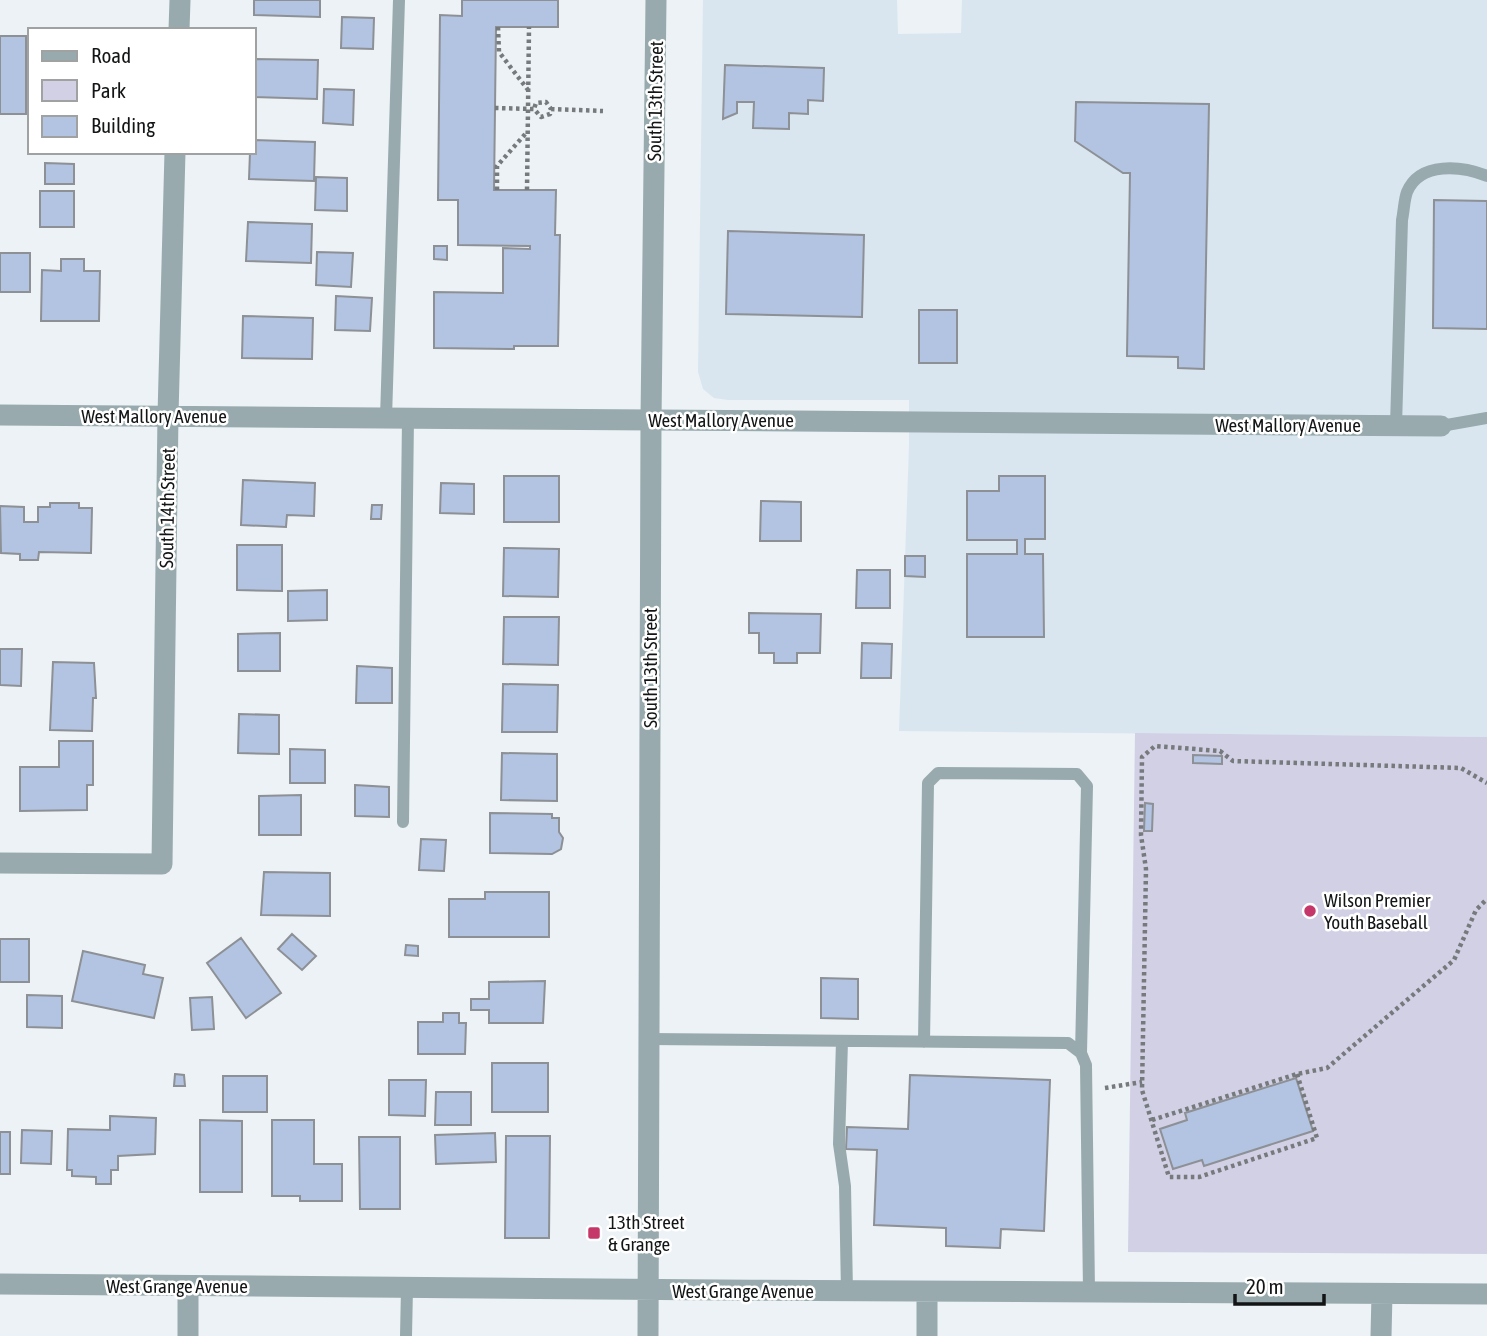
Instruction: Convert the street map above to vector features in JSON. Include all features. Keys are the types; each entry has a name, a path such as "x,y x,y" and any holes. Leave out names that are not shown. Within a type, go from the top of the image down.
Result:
{"street":[{"path":"179,28 180,0"},
{"name":"South 13th Street","path":"648,1336 651,420 656,0"},
{"name":"South 14th Street","path":"0,863 162,864 168,415 176,154"},
{"name":"West Mallory Avenue","path":"0,415 1441,426"},
{"name":"West Grange Avenue","path":"0,1284 649,1291 1487,1294"},
{"path":"188,1286 188,1336"},
{"path":"927,1292 927,1336"},
{"path":"1381,1336 1382,1294"}],"lane":[{"path":"386,418 399,0"},
{"path":"1395,426 1402,220 1408,191 1420,175 1433,170 1468,169 1487,176"},
{"path":"403,822 408,418"},
{"path":"1441,426 1487,418"},
{"path":"924,1042 928,783 938,773 1076,774 1087,786 1081,1053 1086,1065 1087,1091 1089,1291"},
{"path":"649,1039 1069,1043 1081,1053"},
{"path":"842,1041 839,1144 845,1186 848,1292"},
{"path":"406,1336 407,1288"}],"path":[{"path":"499,27 499,52 528,90"},
{"path":"527,190 527,131 531,109 528,90 529,27"},
{"path":"531,109 541,101 546,102 551,109"},
{"path":"495,108 531,109 537,115 546,117 551,109"},
{"path":"551,109 603,111"},
{"path":"497,190 497,166 527,131"},
{"path":"1297,1074 1317,1138 1199,1177 1169,1177 1142,1090 1146,869 1140,835 1142,757 1155,746 1220,751 1233,761 1461,768 1487,783"},
{"path":"1152,1119 1297,1074 1327,1068 1454,960 1476,910 1487,900"},
{"path":"1087,1091 1142,1082"}],"shaded area":[{"path":"703,0 897,0 898,34 961,33 962,0 1487,0 1487,737 899,731 909,400 728,400 714,398 703,389 698,372"}],"green space":[{"name":"Wilson Premier Youth Baseball","path":"1135,733 1487,737 1487,1254 1128,1252"}],"building":[{"path":"254,0 320,0 320,17 254,15"},
{"path":"462,0 558,0 558,27 496,27 494,190 556,190 555,235 560,235 558,346 514,346 514,349 434,348 434,292 503,293 503,248 530,249 530,246 458,245 458,200 438,200 440,15 462,16"},
{"path":"342,17 374,18 373,49 341,48"},
{"path":"0,36 26,36 26,114 0,114"},
{"path":"256,59 318,60 317,99 256,97"},
{"path":"725,65 824,68 823,101 808,100 808,114 789,113 789,129 753,128 754,102 737,102 737,113 723,119"},
{"path":"324,89 354,90 353,125 323,123"},
{"path":"1076,102 1209,104 1204,369 1178,368 1178,357 1127,356 1130,173 1123,173 1075,141"},
{"path":"256,140 315,142 314,181 249,179 250,154 256,154"},
{"path":"45,163 74,164 74,184 45,184"},
{"path":"316,177 347,178 347,211 315,210"},
{"path":"40,191 74,191 74,227 40,227"},
{"path":"1434,200 1487,201 1487,329 1433,328"},
{"path":"248,222 312,224 311,263 246,261"},
{"path":"728,231 864,235 862,317 726,314"},
{"path":"434,246 447,246 447,260 434,259"},
{"path":"317,252 353,253 351,287 316,285"},
{"path":"0,253 30,253 30,292 0,292"},
{"path":"61,259 84,259 84,271 100,271 99,321 41,321 42,270 61,271"},
{"path":"336,296 372,298 370,331 335,330"},
{"path":"919,310 957,310 957,363 919,363"},
{"path":"243,316 313,318 312,359 242,358"},
{"path":"504,476 559,476 559,522 504,522"},
{"path":"999,476 1045,476 1045,539 1025,539 1025,554 1043,554 1044,637 967,637 967,554 1017,554 1017,540 967,540 967,491 999,491"},
{"path":"243,480 315,483 314,516 287,515 286,527 241,525"},
{"path":"441,483 474,484 474,514 440,513"},
{"path":"761,501 801,502 801,541 760,541"},
{"path":"50,503 79,503 79,508 92,508 91,553 39,552 38,560 20,560 20,554 1,553 0,506 24,507 24,522 38,522 38,507 50,507"},
{"path":"372,505 382,505 381,519 371,519"},
{"path":"237,545 282,545 282,591 237,590"},
{"path":"504,548 559,549 558,597 503,596"},
{"path":"905,556 925,556 925,577 905,576"},
{"path":"857,570 890,570 890,608 856,608"},
{"path":"327,590 327,620 288,621 288,591"},
{"path":"749,613 821,614 820,653 797,653 797,663 774,663 774,653 759,653 759,633 749,633"},
{"path":"504,617 559,617 558,665 503,664"},
{"path":"280,633 280,671 238,671 238,634"},
{"path":"862,643 892,644 891,678 861,678"},
{"path":"0,649 22,649 21,686 0,685"},
{"path":"53,662 94,663 96,698 93,698 92,731 50,730"},
{"path":"357,666 392,668 392,703 356,703"},
{"path":"503,684 558,685 557,732 502,732"},
{"path":"239,714 279,715 279,754 238,753"},
{"path":"59,741 93,741 93,785 87,785 87,810 20,811 20,767 59,767"},
{"path":"290,749 325,750 325,783 290,783"},
{"path":"502,753 557,754 557,801 501,800"},
{"path":"1193,755 1222,756 1222,764 1193,763"},
{"path":"355,785 389,787 389,817 355,816"},
{"path":"301,795 301,835 259,835 259,796"},
{"path":"1145,803 1153,804 1152,831 1144,831"},
{"path":"490,813 552,814 552,818 559,818 559,832 563,838 561,849 552,854 490,853"},
{"path":"421,839 446,840 444,871 419,870"},
{"path":"264,872 330,873 330,916 261,915"},
{"path":"485,892 549,892 549,937 449,937 449,899 485,899"},
{"path":"292,934 316,956 302,970 278,949"},
{"path":"241,938 281,993 246,1018 207,963"},
{"path":"0,939 29,939 29,982 0,982"},
{"path":"406,945 418,946 418,956 405,955"},
{"path":"83,951 145,965 143,974 163,978 154,1018 72,1001"},
{"path":"821,978 858,979 858,1019 821,1018"},
{"path":"545,981 543,1023 489,1023 489,1010 471,1010 471,999 489,999 489,982"},
{"path":"27,995 62,996 62,1028 27,1027"},
{"path":"212,997 214,1029 192,1030 190,998"},
{"path":"443,1013 459,1013 459,1023 466,1023 465,1054 418,1054 418,1022 443,1022"},
{"path":"492,1063 548,1063 548,1112 492,1112"},
{"path":"175,1074 184,1075 185,1086 174,1086"},
{"path":"910,1075 1050,1080 1044,1231 1001,1229 1000,1248 946,1246 946,1228 874,1225 877,1150 846,1149 847,1127 908,1129"},
{"path":"223,1076 267,1076 267,1112 223,1112"},
{"path":"1296,1078 1313,1131 1204,1166 1202,1160 1173,1169 1160,1129 1187,1120 1185,1113"},
{"path":"389,1080 426,1080 425,1116 389,1115"},
{"path":"436,1092 471,1092 471,1125 435,1125"},
{"path":"110,1116 156,1118 155,1154 118,1156 118,1170 111,1170 111,1184 96,1184 96,1177 72,1176 72,1170 67,1170 68,1129 110,1130"},
{"path":"200,1120 242,1121 242,1192 200,1192"},
{"path":"272,1120 314,1120 314,1164 342,1164 342,1201 300,1201 300,1196 272,1196"},
{"path":"22,1130 52,1131 51,1164 21,1163"},
{"path":"0,1132 10,1132 10,1174 0,1174"},
{"path":"495,1133 496,1162 436,1164 435,1135"},
{"path":"506,1136 550,1136 549,1238 505,1238"},
{"path":"359,1137 400,1137 400,1209 360,1209"}],"place":[{"name":"Wilson Premier Youth Baseball","path":"1310,911"},
{"name":"13th Street & Grange","path":"594,1233"}]}
